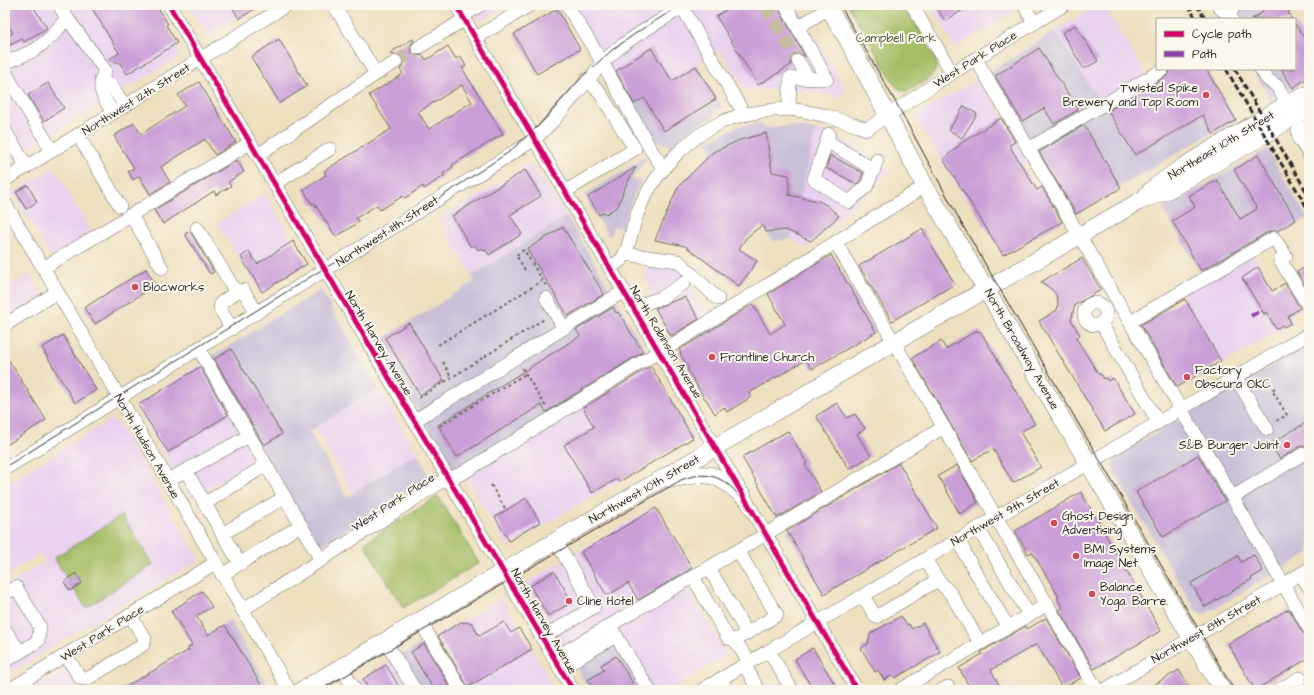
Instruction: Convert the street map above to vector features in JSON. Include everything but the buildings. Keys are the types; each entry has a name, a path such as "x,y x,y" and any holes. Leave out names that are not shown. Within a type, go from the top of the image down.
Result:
{"main road":[{"name":"North Broadway Avenue","path":"828,7 849,42 925,186 1222,690"},
{"name":"Northeast 10th Street","path":"1138,202 1162,180 1288,105 1308,110"},
{"name":"Northeast 10th Street","path":"987,289 1138,202 1168,190 1308,110"},
{"name":"Northwest 10th Street","path":"302,690 987,289"},
{"path":"660,480 695,475 712,475 728,483 743,496"}],"street":[{"path":"59,5 105,70 101,80 101,92 113,113"},
{"name":"North Harvey Avenue","path":"169,5 573,690"},
{"name":"Northwest 12th Street","path":"5,180 287,5"},
{"path":"334,5 376,74"},
{"path":"418,48 461,13 480,5"},
{"path":"476,38 530,5"},
{"path":"567,5 602,62 651,150 664,169"},
{"path":"610,268 622,260 625,254 638,211 643,200 664,169 682,150 710,128 723,121 744,114 789,109 784,78 827,79 786,5"},
{"path":"912,5 952,73"},
{"path":"1024,5 1034,23"},
{"name":"West Park Place","path":"789,109 828,115 867,129 952,73 1064,5"},
{"path":"1218,5 1220,8 1233,13"},
{"path":"683,6 744,114"},
{"name":"Northwest 11th Street","path":"6,467 232,329 535,139 602,62 621,46 683,6"},
{"path":"798,27 828,7"},
{"name":"North Robinson Avenue","path":"461,13 858,690"},
{"path":"5,63 35,50 51,38 67,18"},
{"path":"976,59 1309,628"},
{"path":"798,61 809,79"},
{"path":"258,155 376,74 396,62"},
{"path":"1028,149 1162,70"},
{"path":"1262,70 1267,79 1277,86 1288,105"},
{"path":"5,72 52,151"},
{"path":"598,90 611,78"},
{"path":"101,80 111,85 125,106"},
{"path":"586,80 598,90 635,149"},
{"path":"1308,110 1298,131 1298,135 1309,154"},
{"path":"5,131 26,167"},
{"path":"78,135 120,206"},
{"path":"828,137 876,165 867,186 849,202 814,179 828,137"},
{"path":"43,268 250,142"},
{"path":"274,184 330,149"},
{"path":"566,191 635,149 651,150"},
{"name":"West Park Place","path":"242,610 439,483 462,474 660,352 785,268 836,243 925,186"},
{"name":"North Hudson Avenue","path":"5,203 168,480 288,690"},
{"path":"131,215 162,268"},
{"path":"197,228 236,292"},
{"path":"1130,322 1274,238 1286,256 1280,260 1309,307"},
{"path":"836,243 1098,690"},
{"path":"625,254 678,260 718,299"},
{"path":"633,307 661,298 684,283"},
{"path":"232,329 220,309 221,303 236,292 243,290 257,313"},
{"path":"414,421 624,291"},
{"path":"5,325 57,292"},
{"path":"546,292 564,328"},
{"path":"1105,309 1118,301"},
{"path":"1099,304 1105,309 1106,316 1101,323 1094,325 1090,324 1085,318 1085,311 1089,305 1099,304"},
{"path":"1101,323 1158,422"},
{"name":"Northwest 9th Street","path":"702,690 724,684 747,663 1309,334"},
{"path":"199,349 321,560"},
{"path":"1236,378 1267,429"},
{"path":"557,663 613,631 693,577 944,428"},
{"path":"168,480 178,473 186,471 249,436"},
{"path":"1233,497 1303,454"},
{"path":"204,504 266,464"},
{"path":"186,471 240,564"},
{"path":"222,534 285,497"},
{"path":"222,575 301,525"},
{"path":"978,528 1029,615"},
{"path":"959,539 1008,627"},
{"path":"542,638 594,608 556,541"},
{"path":"735,640 777,615 738,551"},
{"path":"925,559 938,580 951,594 980,643"},
{"name":"West Park Place","path":"9,690 215,563"},
{"path":"709,568 747,632"},
{"path":"1305,572 1309,586"},
{"name":"Northwest 8th Street","path":"1104,690 1305,572"},
{"path":"693,577 728,638 735,640 747,663 758,690"},
{"path":"863,596 876,617 938,580"},
{"path":"5,594 16,587 40,627 38,641 5,661"},
{"path":"900,690 1048,604"},
{"path":"66,655 80,678 87,679 142,645 145,639 130,615"},
{"path":"420,621 461,690"},
{"path":"5,630 20,652"},
{"path":"613,631 649,690"},
{"path":"386,641 415,690"},
{"path":"769,651 792,690"},
{"path":"341,667 355,690"},
{"path":"1279,690 1300,678"},
{"path":"942,690 948,687 949,690"}],"path":[{"path":"525,270 516,256 524,250 546,292"},
{"path":"438,345 542,281"},
{"path":"418,398 549,317"},
{"path":"443,362 451,377"},
{"path":"520,365 553,418"},
{"path":"440,426 525,374"},
{"path":"1275,388 1272,390 1288,415 1283,418"},
{"path":"491,485 506,510"}],"shaded area":[{"path":"5,5 154,5 178,46 179,57 5,162"},
{"path":"189,5 257,5 208,36"},
{"path":"472,5 508,5 481,21"},
{"path":"573,5 796,5 846,90 840,98 819,93 795,90 744,89 720,50 631,104"},
{"path":"930,5 1015,5 1017,9 956,48"},
{"path":"1097,5 1104,5 1147,76 1101,104 1055,31"},
{"path":"1213,5 1284,5 1292,18 1220,18"},
{"path":"1296,25 1309,45 1309,77 1271,100 1253,70 1296,70"},
{"path":"1055,31 1101,104 1157,70 1207,70 1235,119 1073,214 990,72"},
{"path":"697,63 722,107 713,113 716,115 696,126 673,143 668,149 668,145 660,141 655,145 631,104"},
{"path":"980,78 1029,161 966,201 915,116"},
{"path":"761,122 763,128 789,126 816,130 791,239 772,241 707,142 736,127"},
{"path":"816,130 860,148 890,171 806,248 791,239"},
{"path":"1267,149 1307,218 1204,279 1163,209"},
{"path":"649,155 632,178 635,180 641,180 631,202 622,229 613,226 611,236 608,236 584,195"},
{"path":"530,164 567,216 472,276 439,219"},
{"path":"54,167 92,234 52,258 13,193"},
{"path":"265,193 307,264 261,293 217,223"},
{"path":"567,216 648,354 458,471 453,471 379,341 475,281 472,276"},
{"path":"1251,251 1294,322 1222,364 1181,292"},
{"path":"649,265 678,266 708,316 673,338 653,304 645,269"},
{"path":"29,274 42,296 5,320 5,289"},
{"path":"321,290 378,388 309,431 347,497 417,453 429,477 317,548 207,359"},
{"path":"1309,344 1309,553 1205,614 1199,613 1196,611 1114,472 1113,464 1123,452"},
{"path":"204,362 259,458 191,498 135,405"},
{"path":"647,364 690,439 507,547 466,476"},
{"path":"378,388 417,453 353,494 314,427"},
{"path":"110,420 116,421 200,560 86,626 5,676 5,587 46,561 40,553 5,576 5,485"},
{"path":"653,507 692,572 686,586 727,655 669,690 654,690 564,646 526,583"},
{"path":"502,598 552,683 539,690 466,690 436,636"},
{"path":"230,620 268,686 265,690 209,690 185,647"},
{"path":"617,627 654,690 589,690 569,655"},
{"path":"427,640 456,690 415,690 396,658"},
{"path":"396,658 415,690 341,690"},
{"path":"66,669 79,690 32,690"}],"green space":[{"name":"Campbell Park","path":"848,5 906,5 935,58 936,69 930,77 910,90 902,91 898,88"},
{"path":"438,496 479,563 403,608 364,543"},
{"path":"122,515 153,565 86,608 54,558"}],"tunnel":[{"path":"765,5 798,61"},
{"path":"396,62 418,48"}],"tram line":[{"path":"5,467 323,269 374,241 509,152 537,127 582,77 612,50 681,5"},
{"path":"840,5 899,108 963,226 1234,690"},
{"path":"321,690 681,480 699,475 706,475 721,480 728,484 740,497 853,690"}],"railway":[{"path":"1188,5 1195,18"},
{"path":"1197,5 1204,18"},
{"path":"1227,70 1309,211"},
{"path":"1236,70 1309,196"}],"marked path":[{"path":"1251,316 1261,310"}],"cycle path":[{"path":"169,5 573,690"},
{"path":"456,5 857,690"}],"place":[{"name":"Twisted Spike Brewery and Tap Room","path":"1206,95"},
{"name":"Blocworks","path":"135,287"},
{"name":"Frontline Church","path":"712,357"},
{"name":"Factory Obscura OKC","path":"1187,377"},
{"name":"S&B Burger Joint","path":"1287,445"},
{"name":"Ghost Design Advertising","path":"1054,523"},
{"name":"BMI Systems Image Net","path":"1076,556"},
{"name":"Balance. Yoga. Barre.","path":"1092,594"},
{"name":"Cline Hotel","path":"569,601"}]}
